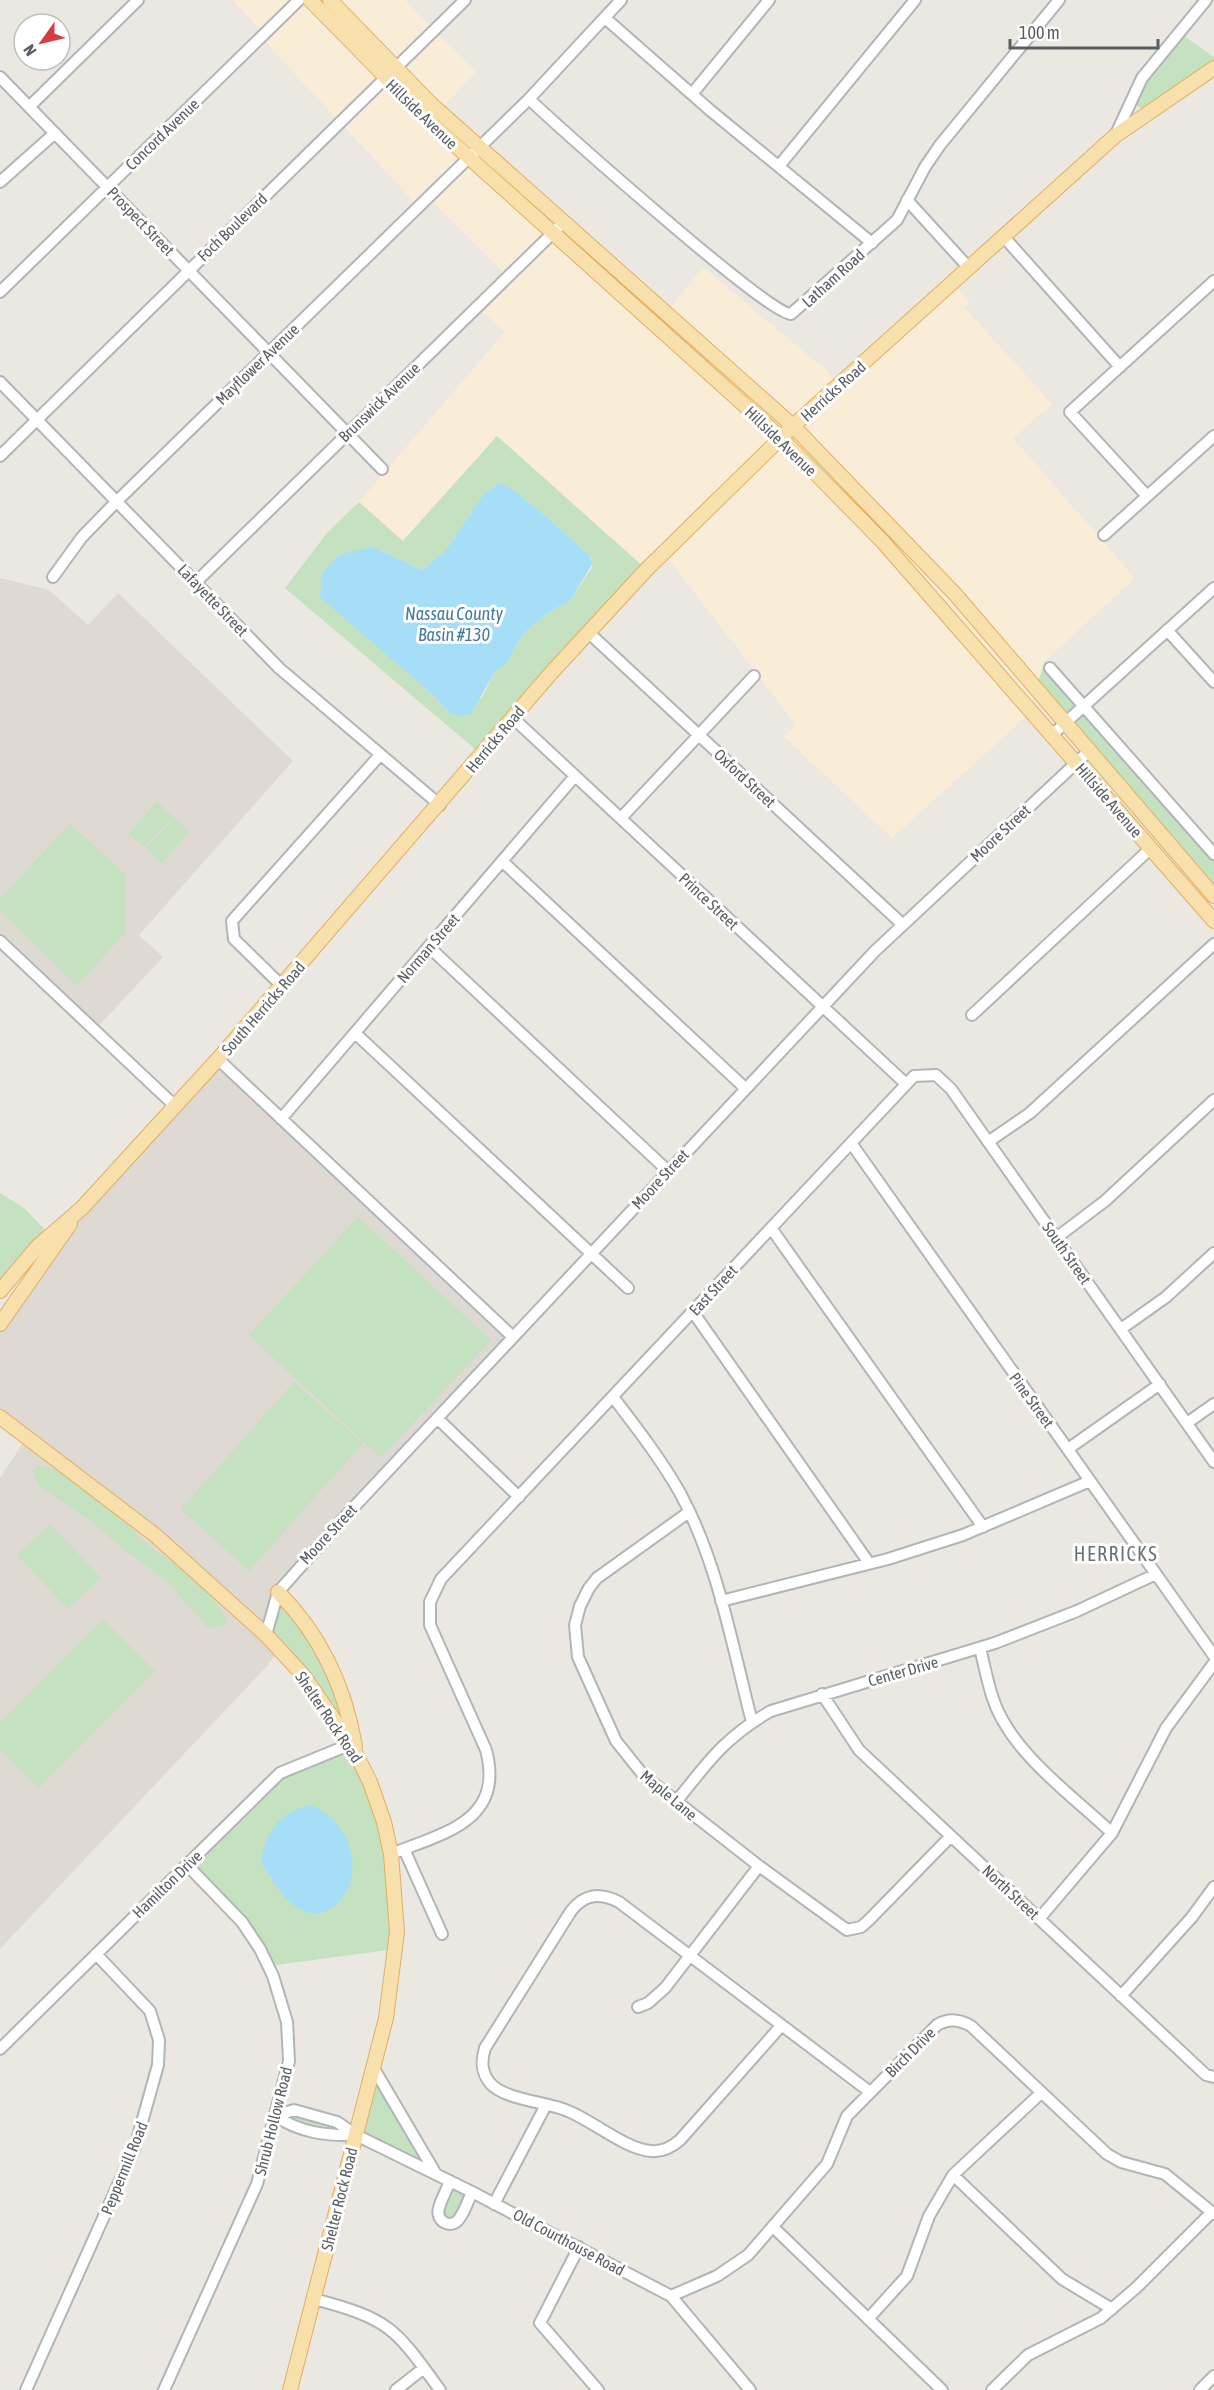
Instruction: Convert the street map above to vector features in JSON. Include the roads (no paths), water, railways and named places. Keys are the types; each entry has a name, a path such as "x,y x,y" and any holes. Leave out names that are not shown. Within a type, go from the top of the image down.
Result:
{"main road":[{"name":"Hillside Avenue","path":"310,0 390,73 553,233 781,438 884,542 1151,848 1209,905 1214,921"},
{"name":"Hillside Avenue","path":"330,0 390,73"},
{"name":"Herricks Road","path":"440,805 588,632 647,569 793,426 1115,136 1214,69"},
{"name":"Hillside Avenue","path":"473,153 563,223 793,426 896,530 1214,896"},
{"name":"South Herricks Road","path":"0,1291 38,1246 82,1208 218,1059 440,805"},
{"name":"South Herricks Road","path":"0,1323 82,1208"},
{"name":"Shelter Rock Road","path":"0,1417 155,1535 266,1635 303,1675 354,1749 397,1852 396,1949 386,2018 290,2390"},
{"path":"278,1592 305,1622 317,1640 339,1685 354,1749"}],"street":[{"path":"29,106 138,0"},
{"name":"Concord Avenue","path":"0,292 299,0"},
{"name":"Foch Boulevard","path":"0,456 465,0"},
{"name":"Mayflower Avenue","path":"53,577 82,537 117,501 529,99 621,0"},
{"path":"692,94 769,0"},
{"path":"779,166 915,0"},
{"name":"Latham Road","path":"529,99 618,180 784,314 795,312 897,220 925,167 940,145 1059,0"},
{"path":"1115,136 1142,78 1206,0"},
{"path":"605,18 692,94 872,243"},
{"name":"Prospect Street","path":"0,77 382,469"},
{"path":"0,182 55,133"},
{"path":"907,200 969,268"},
{"name":"Brunswick Avenue","path":"196,582 563,223"},
{"path":"1004,236 1120,367"},
{"path":"1147,496 1070,412 1214,281"},
{"name":"Lafayette Street","path":"0,382 279,668 440,805"},
{"path":"1104,536 1214,436"},
{"path":"1053,734 1214,588"},
{"path":"1167,630 1214,682"},
{"name":"Oxford Street","path":"588,632 902,924"},
{"path":"1050,668 1214,854"},
{"path":"621,818 753,676"},
{"name":"Prince Street","path":"513,718 905,1083"},
{"name":"Moore Street","path":"266,1635 278,1592 437,1418 822,1006 902,924 1089,751"},
{"path":"283,987 234,939 232,921 380,755"},
{"name":"Norman Street","path":"281,1119 575,776"},
{"path":"972,1015 1151,848"},
{"path":"502,861 746,1088"},
{"path":"0,940 175,1106"},
{"path":"988,1142 1030,1113 1214,944"},
{"path":"429,947 668,1171"},
{"path":"355,1033 628,1288"},
{"path":"218,1059 513,1337"},
{"name":"South Street","path":"905,1083 918,1074 929,1073 941,1078 1214,1462"},
{"name":"East Street","path":"397,1852 470,1819 486,1800 491,1782 491,1768 486,1750 430,1625 429,1614 433,1591 441,1579 905,1083"},
{"path":"1056,1238 1105,1201 1214,1100"},
{"name":"Pine Street","path":"851,1143 1214,1656"},
{"path":"771,1228 983,1527"},
{"path":"1121,1329 1166,1297 1214,1252"},
{"path":"693,1312 869,1563"},
{"path":"1068,1449 1160,1384"},
{"path":"613,1397 665,1469 689,1512 709,1561 752,1722"},
{"path":"1187,1424 1214,1404"},
{"path":"437,1418 519,1497"},
{"path":"721,1601 869,1563 983,1527 1090,1481"},
{"name":"Maple Lane","path":"689,1512 597,1578 580,1606 574,1634 578,1657 616,1741 644,1776 841,1928 854,1929 869,1920 951,1836"},
{"name":"Center Drive","path":"676,1802 721,1746 752,1722 787,1705 980,1648 1077,1611 1156,1574"},
{"path":"980,1648 994,1700 1011,1734 1034,1760 1112,1833"},
{"path":"1039,1919 1112,1833 1166,1728 1182,1703 1214,1663"},
{"name":"North Street","path":"822,1694 859,1750 1121,1995 1211,2073"},
{"name":"Hamilton Drive","path":"0,2049 284,1770 354,1749"},
{"path":"397,1852 442,1934"},
{"name":"Shrub Hollow Road","path":"164,2390 257,2184 286,2080 289,2046 287,2022 273,1976 260,1949 242,1922 187,1865"},
{"path":"638,2007 648,2003 665,1988 759,1866"},
{"path":"1121,1995 1192,1917 1214,1887"},
{"path":"781,2026 681,2140 668,2148 656,2151 640,2149 567,2110 501,2091 489,2082 482,2069 485,2048 571,1911 584,1898 605,1895 619,1902 870,2092"},
{"name":"Peppermill Road","path":"26,2390 135,2147 158,2065 159,2040 150,2011 96,1954"},
{"name":"Birch Drive","path":"671,2296 731,2268 774,2228 827,2164 847,2116 937,2025 954,2020 971,2026 1107,2154 1121,2162 1164,2174 1213,2213"},
{"path":"373,2067 436,2174"},
{"path":"868,2319 907,2276 929,2216 954,2175 1041,2093"},
{"path":"495,2204 546,2105"},
{"name":"Old Courthouse Road","path":"276,2116 294,2110 337,2122 356,2136 472,2192 671,2296 750,2390"},
{"path":"276,2116 289,2125 329,2136 356,2136"},
{"path":"954,2175 1062,2279 1112,2309"},
{"path":"450,2181 438,2209 440,2218 445,2223 452,2224 459,2219 472,2192"},
{"path":"992,2390 1028,2355 1101,2318 1213,2213"},
{"path":"774,2228 942,2390"},
{"path":"579,2247 540,2323 598,2390"},
{"path":"314,2299 357,2310 380,2321 405,2342 440,2390"},
{"path":"396,2390 424,2368"},
{"path":"1200,2390 1214,2376"}],"water":[{"name":"Nassau County Basin #130","path":"499,483 517,493 544,515 589,555 593,563 571,599 544,616 523,634 506,664 495,671 471,714 462,716 450,713 431,693 320,597 322,573 339,555 373,547 422,570 446,550 482,496"},
{"path":"311,1805 335,1822 348,1842 353,1864 349,1884 340,1901 326,1911 309,1913 286,1899 261,1863 266,1842 282,1818"}],"district":[{"name":"HERRICKS","path":"1116,1553"}]}
